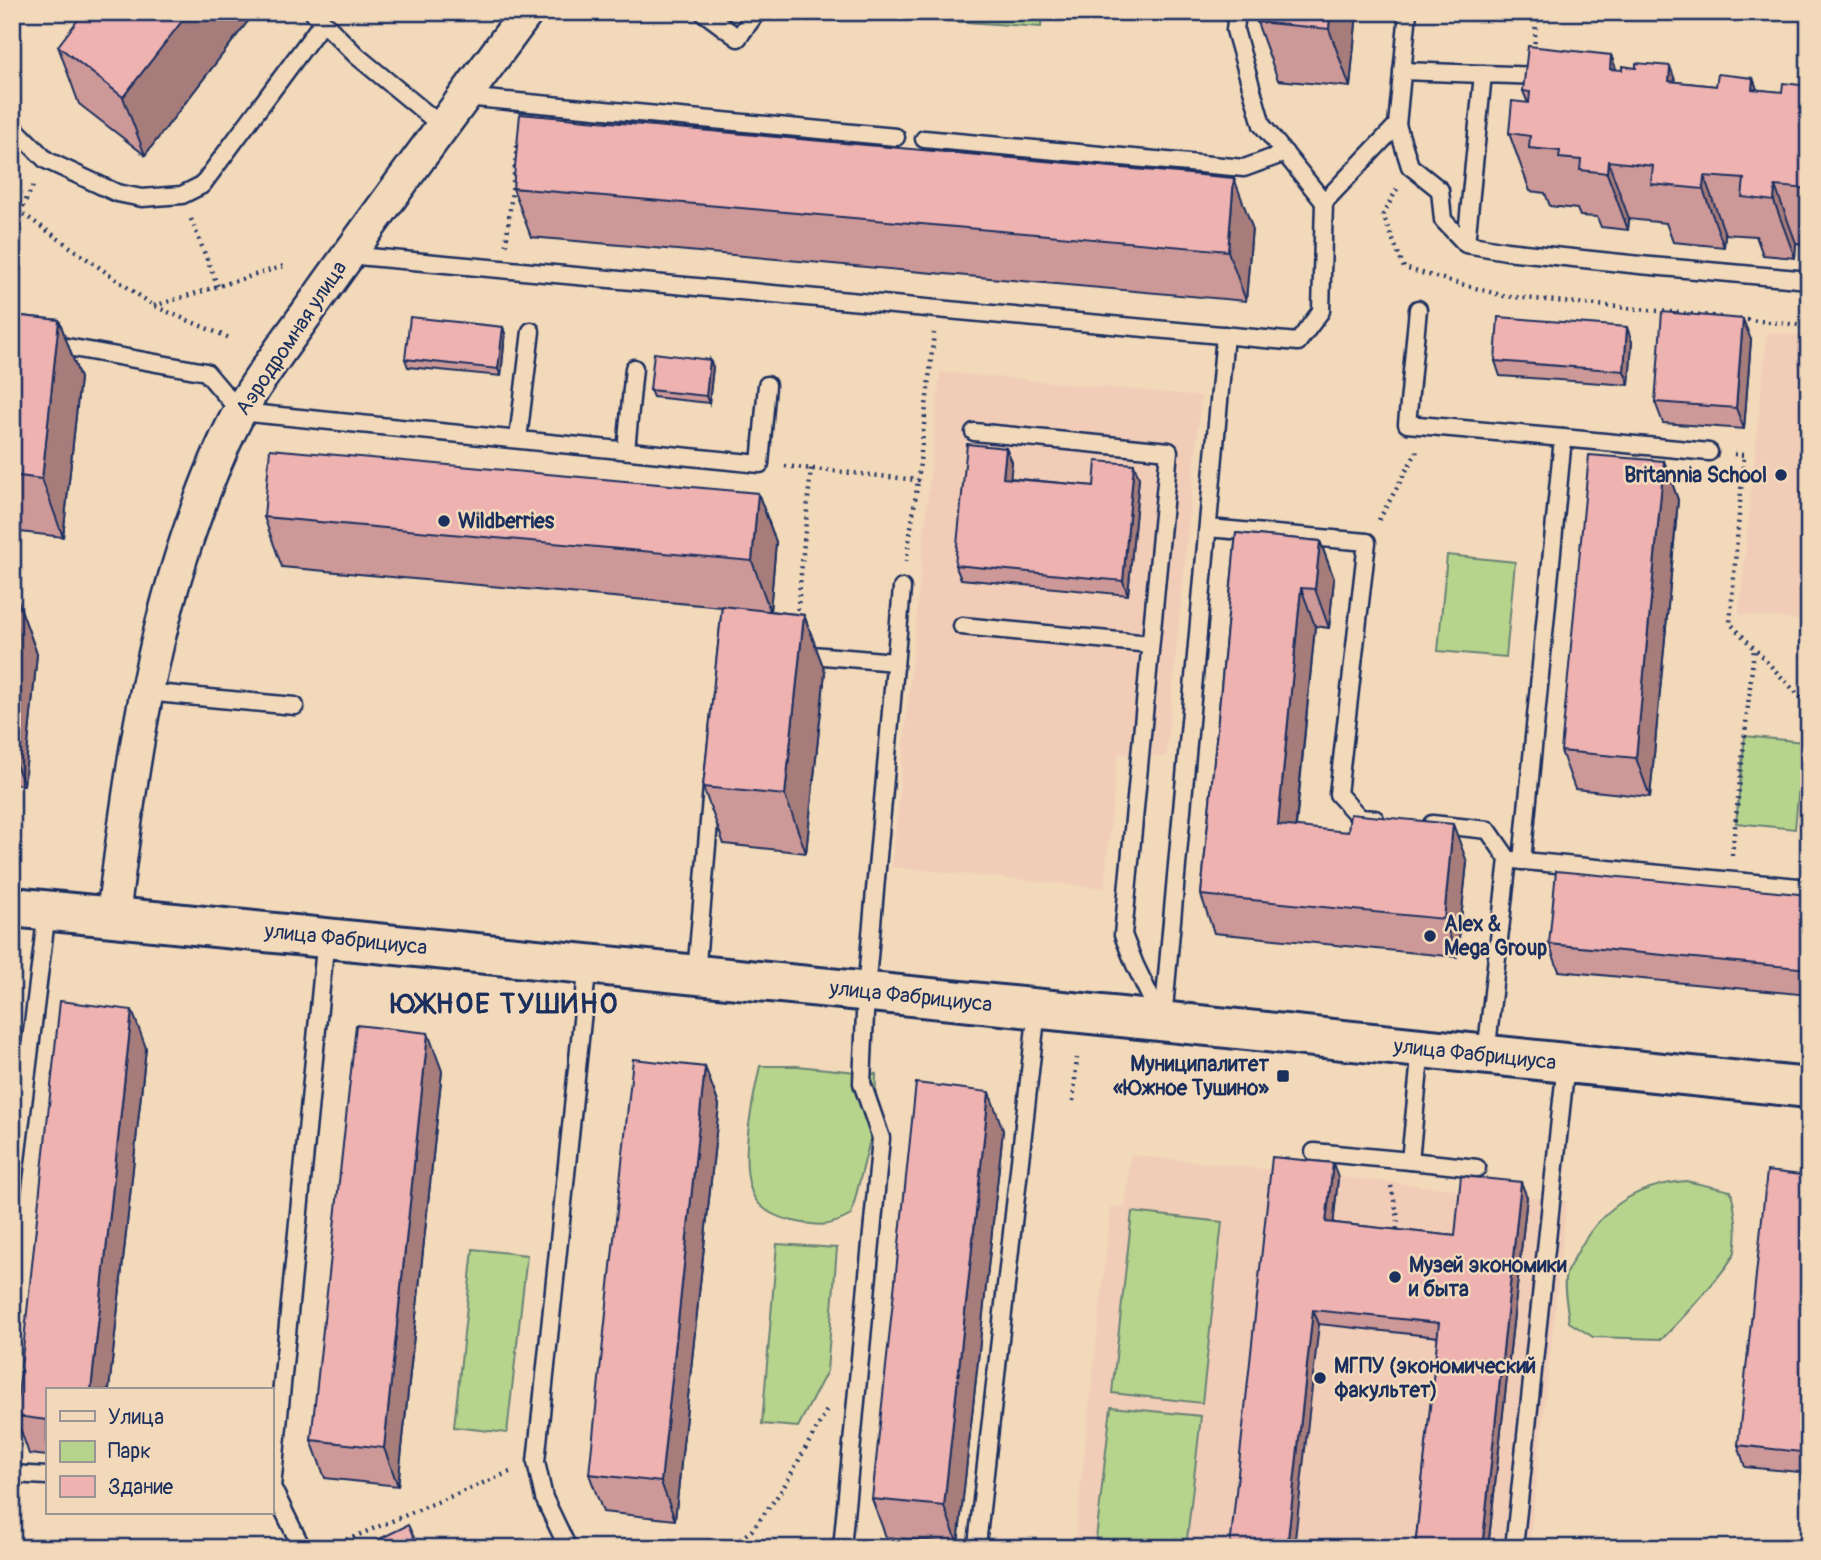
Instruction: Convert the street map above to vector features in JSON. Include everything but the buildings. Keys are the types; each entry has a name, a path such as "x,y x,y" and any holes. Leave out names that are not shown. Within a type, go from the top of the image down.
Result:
{"main road":[{"name":"улица Фабрициуса","path":"30,908 1809,1088"}],"street":[{"name":"Аэродромная улица","path":"113,916 129,785 145,692 167,597 215,464 240,412 277,354 527,12"}],"lane":[{"path":"703,12 738,38 757,12"},
{"path":"347,255 1298,342 1321,311 1324,202 1262,125 1236,30 1237,12"},
{"path":"1408,12 1397,125 1410,166 1440,190 1444,220 1466,244 1506,251 1809,281"},
{"path":"12,126 46,160 117,193 142,198 182,195 201,185 318,18 357,57 443,127"},
{"path":"1402,71 1560,77"},
{"path":"1466,244 1483,75"},
{"path":"464,97 896,137"},
{"path":"1324,202 1397,125"},
{"path":"924,139 1244,168 1285,153"},
{"path":"1418,309 1407,424 1709,452"},
{"path":"518,439 531,331"},
{"path":"1162,1022 1225,335"},
{"path":"12,337 206,372 240,412 760,464 767,385"},
{"path":"626,450 634,368"},
{"path":"974,432 1169,451 1123,934 1162,1022"},
{"path":"1486,1055 1515,860 1563,438"},
{"path":"1208,527 1367,542 1338,794 1360,818 1386,820"},
{"path":"842,1548 881,1138 862,1083 866,991 902,588"},
{"path":"962,626 1150,644"},
{"path":"786,653 895,662"},
{"path":"145,692 295,706"},
{"path":"696,974 714,771"},
{"path":"1411,822 1488,830 1515,860 1809,888"},
{"path":"12,1193 30,908"},
{"path":"273,1477 326,937"},
{"path":"568,1548 544,1498 536,1462 588,963"},
{"path":"977,1545 1037,1009"},
{"path":"1410,1161 1422,1048"},
{"path":"1514,1548 1566,1063"},
{"path":"1314,1152 1477,1168"},
{"path":"12,1474 46,1476"},
{"path":"273,1489 302,1548"}],"path":[{"path":"1532,75 1537,12"},
{"path":"503,270 522,103"},
{"path":"182,195 218,287"},
{"path":"12,206 154,306 232,339"},
{"path":"12,240 20,212"},
{"path":"154,306 287,265"},
{"path":"902,588 918,480 936,309"},
{"path":"1384,510 1431,426"},
{"path":"1709,452 1744,455 1730,623 1809,706"},
{"path":"760,464 918,480"},
{"path":"786,653 811,468"},
{"path":"1732,851 1754,649"},
{"path":"1073,1101 1077,1058"},
{"path":"1390,1183 1398,1218 1395,1243"},
{"path":"729,1548 751,1530 782,1490 830,1406 859,1386"},
{"path":"327,1548 536,1462"}],"shaded area":[{"name":"Britannia School","path":"1767,332 1809,336 1809,621 1739,614"},
{"path":"940,372 1201,396 1166,757 1118,753 1104,888 892,867"},
{"name":"МГПУ (экономический факультет)","path":"1131,1155 1567,1201 1529,1548 1074,1548 1111,1206 1125,1207"}],"green space":[{"path":"921,12 1042,12 1041,27 920,19"},
{"path":"1447,555 1515,562 1506,657 1438,651"},
{"path":"1745,736 1803,742 1795,829 1736,823"},
{"path":"760,1066 797,1066 876,1074 875,1120 851,1215 829,1224 809,1224 768,1212 756,1200 750,1187 747,1154 750,1115"},
{"path":"1686,1181 1731,1191 1737,1228 1735,1251 1714,1281 1662,1339 1593,1337 1569,1322 1566,1274 1596,1225 1608,1212 1635,1194 1668,1183"},
{"path":"1132,1212 1222,1222 1202,1403 1112,1393"},
{"path":"777,1244 837,1248 827,1371 798,1427 762,1424"},
{"path":"473,1249 527,1255 507,1433 454,1427"},
{"path":"1111,1407 1201,1416 1186,1548 1095,1548"}],"place":[{"name":"Britannia School","path":"1781,475"},
{"name":"Wildberries","path":"444,521"},
{"name":"Alex & Mega Group","path":"1430,936"},
{"name":"Муниципалитет «Южное Тушино»","path":"1283,1076"},
{"name":"Музей экономики и быта","path":"1395,1277"},
{"name":"МГПУ (экономический факультет)","path":"1320,1378"}],"district":[{"name":"ЮЖНОЕ ТУШИНО","path":"505,1003"}]}
